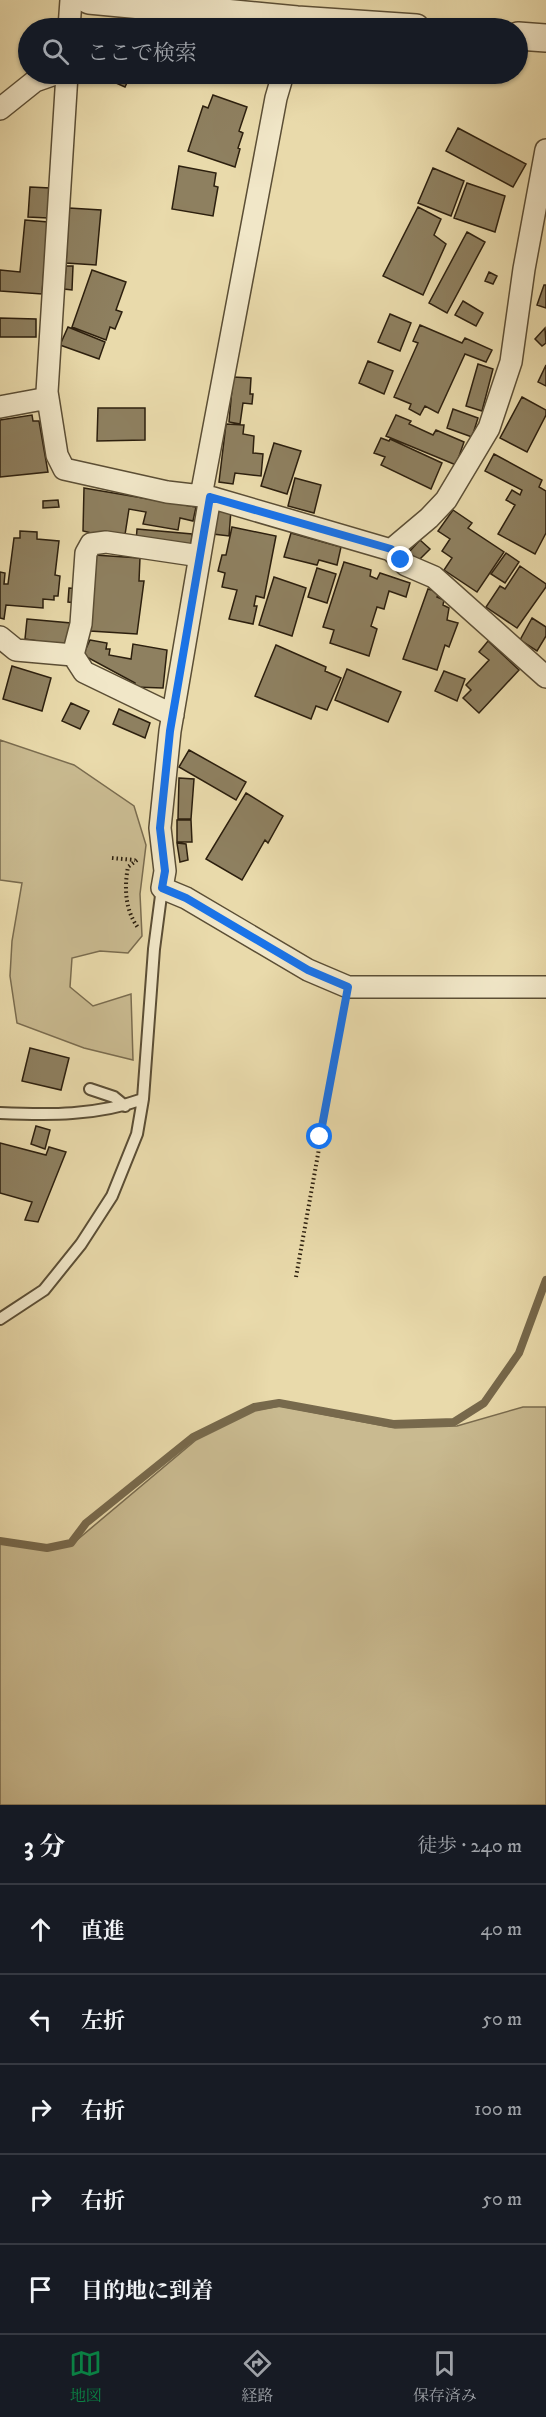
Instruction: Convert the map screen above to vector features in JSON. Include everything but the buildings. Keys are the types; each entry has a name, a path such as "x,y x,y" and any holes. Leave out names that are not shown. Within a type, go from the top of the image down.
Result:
{"street":[{"path":"69,18 70,0"},
{"path":"89,0 244,18"},
{"path":"528,37 546,38"},
{"path":"0,109 31,84"},
{"path":"66,84 48,398 57,455 64,469 167,492 205,497 391,549 406,565 434,577 546,677"},
{"path":"280,84 205,497 200,556 173,715 160,828 165,871 162,888 186,898 308,970 348,987 546,987"},
{"path":"391,549 429,518 446,500 489,428 511,362 546,150"},
{"path":"0,407 48,398"},
{"path":"173,715 84,672 73,655 81,624 86,553 91,544 106,542 200,556"},
{"path":"0,637 16,650 73,655"}],"lane":[{"path":"0,1319 44,1290 81,1244 112,1196 137,1134 143,1100 154,949 162,888"},
{"path":"90,1089 114,1097 125,1106"},
{"path":"0,1113 49,1115 98,1112 143,1100"}],"path":[{"path":"137,860 128,867 124,886 135,925 154,949"},
{"path":"296,1277 348,987"}],"shaded area":[{"path":"0,740 74,765 134,806 146,845 140,894 142,936 128,953 100,951 72,958 70,987 93,1006 131,994 133,1060 84,1048 17,1023 10,976 12,941 22,883 0,880"},
{"path":"280,1406 395,1428 457,1426 523,1407 546,1407 546,1805 0,1805 0,1543 47,1550 71,1545 196,1440 255,1411"}],"waterway":[{"path":"0,1541 47,1548 71,1543 86,1523 193,1437 254,1407 279,1403 393,1424 454,1422 484,1403 519,1353 546,1280"}],"route":[{"path":"320,1137 348,987 308,970 186,898 162,888 165,871 160,828 170,731 210,497 391,549 401,560"}]}
